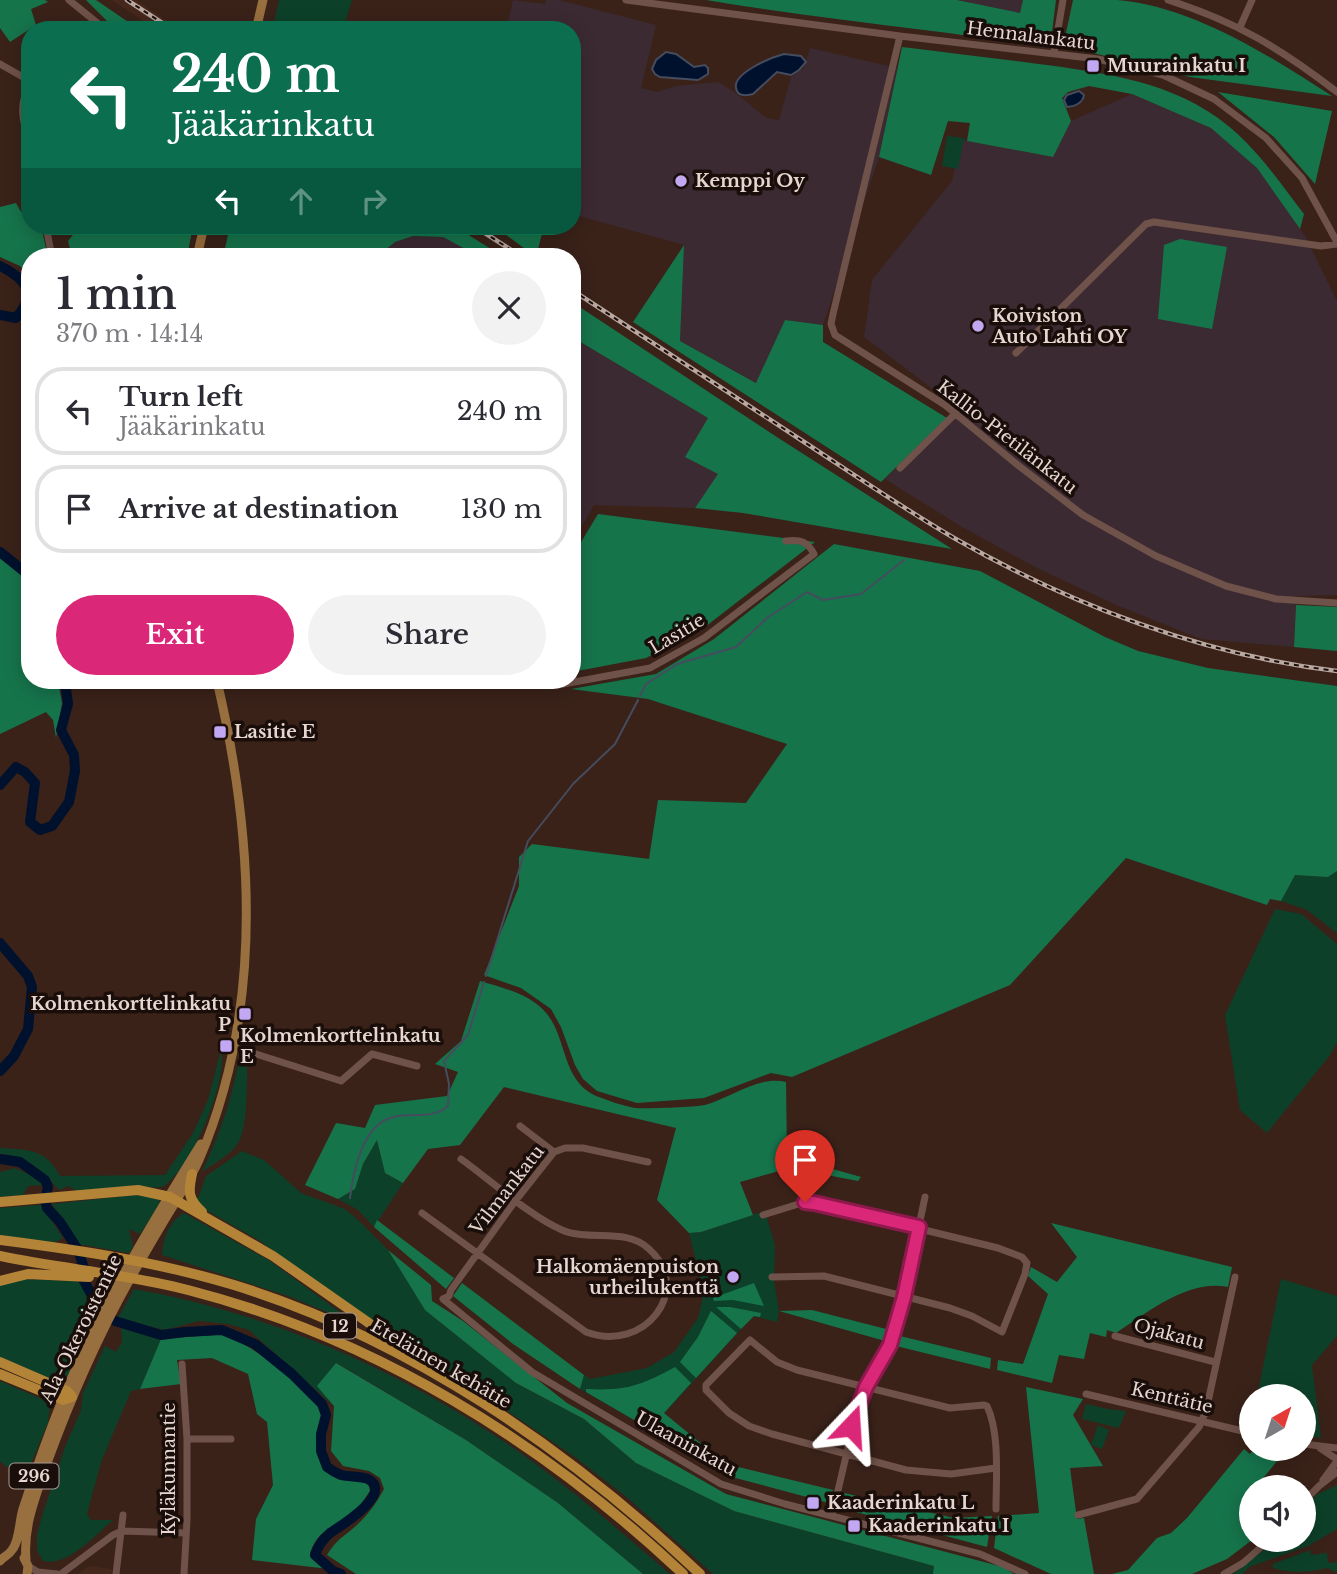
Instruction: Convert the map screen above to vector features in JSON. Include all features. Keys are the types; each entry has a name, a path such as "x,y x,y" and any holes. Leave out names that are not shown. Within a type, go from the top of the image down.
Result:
{"highway":[{"path":"192,1174 188,1191 190,1198 213,1221"},
{"path":"0,1202 138,1190 173,1199 273,1256 556,1454"},
{"name":"Eteläinen kehätie","path":"0,1240 152,1264 234,1285 285,1302 341,1326 432,1373 491,1409 556,1454 626,1508 700,1574"},
{"name":"Eteläinen kehätie","path":"0,1256 66,1271 187,1290 257,1310 346,1343 427,1384 468,1409 582,1488 683,1574"},
{"path":"0,1281 16,1275 66,1271"},
{"path":"0,1362 67,1396"},
{"path":"0,1374 67,1396"}],"main road":[{"path":"258,21 263,0"},
{"name":"Ala-Okeroistentie","path":"173,1199 192,1174 226,1084 234,1047 244,966 246,868 236,773 219,689"},
{"name":"Ala-Okeroistentie","path":"4,1556 15,1543 29,1490 67,1396 97,1333 211,1128"},
{"name":"Ala-Okeroistentie","path":"27,1567 25,1546 28,1519 67,1396"},
{"path":"4,1556 17,1553 27,1567"}],"street":[{"path":"69,0 95,21"},
{"name":"Hennalankatu","path":"626,0 1054,53 1135,67 1163,75 1214,99 1266,138 1302,178 1337,243"},
{"path":"1054,53 1063,0"},
{"path":"1168,0 1240,27 1271,44 1337,92"},
{"path":"1240,27 1252,0"},
{"name":"Kallio-Pietilänkatu","path":"900,36 831,324 835,335 956,413 1066,503 1156,556 1226,586 1276,600 1337,603"},
{"path":"0,64 21,77"},
{"path":"1016,353 1146,224 1154,222 1307,244 1337,243"},
{"path":"900,468 956,413"},
{"name":"Lasitie","path":"581,681 650,668 704,638 814,554 808,544 798,540 786,541"},
{"path":"234,1047 341,1081 372,1055 417,1066"},
{"path":"520,1126 554,1152"},
{"name":"Vilmankatu","path":"443,1299 449,1296 516,1200 554,1152 565,1148 583,1148 648,1163"},
{"path":"422,1213 576,1327 597,1336 618,1338 639,1331 660,1310 665,1289 664,1275 652,1251 639,1240 570,1233 516,1200 461,1158"},
{"path":"832,1516 851,1426 866,1387 890,1345 904,1297 925,1197"},
{"path":"763,1215 805,1202 814,1203 998,1248 1022,1257 1027,1263 1002,1332 950,1308 824,1276 772,1277"},
{"path":"1077,1515 1138,1499 1199,1427 1206,1411 1235,1277"},
{"name":"Ulaaninkatu","path":"443,1299 533,1372 698,1471 742,1492 980,1555 1025,1574"},
{"name":"Ojakatu","path":"1115,1336 1215,1362"},
{"path":"996,1468 951,1474 906,1470 749,1426 729,1413 706,1390 707,1381 750,1340 785,1366 950,1408 988,1406 993,1418 996,1468 996,1509"},
{"name":"Kyläkunnantie","path":"183,1364 187,1439 184,1574"},
{"name":"Kenttätie","path":"1086,1394 1239,1430"},
{"path":"187,1439 231,1439"},
{"path":"1316,1447 1329,1446 1337,1456 1322,1484"},
{"path":"1316,1490 1337,1472"},
{"path":"116,1574 123,1515"},
{"path":"27,1567 38,1572 59,1574 122,1531 186,1533"},
{"path":"1224,1574 1257,1552"}],"shaded area":[{"path":"112,0 136,0 167,21 144,21"},
{"name":"Kemppi Oy","path":"513,0 545,4 546,0 559,0 656,25 641,88 657,92 676,86 718,82 766,118 779,120 791,77 804,68 810,48 897,68 879,157 823,325 785,320 757,383 680,341 684,245 581,216 581,21 508,21"},
{"path":"957,0 1023,0 1020,13"},
{"path":"1132,94 1210,127 1257,168 1305,236 1337,301 1337,595 1296,596 1294,647 1201,639 1114,604 1035,567 962,527 885,479 958,408 864,337 872,280 952,181 962,140 1052,157 1071,121"},
{"path":"413,236 443,237 463,248 388,248 395,242"},
{"path":"581,342 708,418 719,474 695,508 594,505 581,527"},
{"path":"89,1566 112,1569 111,1574 78,1574"}],"green space":[{"path":"0,0 48,2 31,9 35,21 21,21 21,35 10,42 0,28"},
{"path":"86,0 96,0 127,21 107,21"},
{"path":"279,0 352,0 346,21 274,21"},
{"path":"706,0 957,0 1020,13 1023,0 1056,0 1052,32 1021,39 1005,39 842,20"},
{"path":"1073,0 1117,0 1145,4 1202,22 1257,50 1332,96 1190,77 1073,48 1066,33"},
{"path":"902,47 1100,73 1150,85 1197,104 1231,128 1275,176 1304,214 1300,229 1257,168 1211,128 1132,94 1089,86 1068,92 1062,98 1071,121 1053,157 967,141 970,123 948,121 931,175 879,157"},
{"path":"1218,92 1332,111 1315,184 1274,137"},
{"path":"947,136 964,138 958,169 942,166"},
{"path":"16,203 21,212 21,235 43,235 46,248 21,248 21,267 0,257 0,207"},
{"path":"73,235 191,235 189,248 70,248 68,241"},
{"path":"228,235 469,235 489,248 463,248 443,237 413,236 395,242 388,248 225,248"},
{"path":"506,235 542,235 538,248 524,248"},
{"path":"1180,239 1227,247 1212,329 1158,319 1164,245"},
{"path":"684,245 680,341 756,383 785,320 823,325 823,342 947,418 881,482 633,322"},
{"path":"581,308 952,549 743,513 695,508 718,474 685,457 708,418 581,342"},
{"path":"598,514 815,542 701,630 646,658 581,670 581,542"},
{"path":"834,544 980,571 1105,637 1138,651 1208,668 1337,686 1337,871 1328,877 1295,875 1281,901 1270,899 1267,905 1126,858 1010,985 792,1077 771,1073 704,1098 637,1103 597,1091 583,1079 575,1065 561,1027 551,1009 521,988 484,975 519,886 519,857 532,844 649,859 658,800 746,803 787,744 648,699 571,689 656,674 714,639"},
{"path":"0,557 21,573 21,689 59,689 62,703 56,738 53,720 46,712 0,734"},
{"path":"1296,605 1337,607 1337,651 1294,647"},
{"path":"1337,871 1337,933 1307,910 1281,901 1295,875 1328,877"},
{"path":"1275,909 1301,914 1337,944 1337,1042 1330,1055 1267,1133 1240,1110 1225,1015"},
{"path":"480,981 516,993 540,1007 553,1024 576,1079 594,1095 614,1103 640,1108 700,1106 755,1084 786,1082 787,1156 861,1177 858,1181 790,1168 740,1182 753,1215 701,1232 689,1233 657,1200 676,1128 504,1087 460,1145 428,1149 403,1183 385,1173 377,1140 363,1164 355,1189 338,1199 305,1185 336,1123 365,1128 375,1105 447,1096 458,1072 435,1064 461,1041"},
{"path":"221,1050 219,1082 205,1124 184,1163 162,1187 77,1191 69,1186 59,1190 33,1165 18,1157 0,1154 0,1148 35,1152 48,1160 60,1176 165,1175 193,1133 208,1100"},
{"path":"240,1055 247,1055 243,1131 234,1149 202,1172 225,1115"},
{"path":"377,1140 385,1173 403,1183 374,1227 358,1210 338,1199 355,1189 363,1164"},
{"path":"242,1151 264,1160 301,1193 345,1209 388,1250 425,1310 516,1383 584,1419 636,1463 734,1511 934,1566 933,1574 713,1574 629,1499 575,1457 466,1383 387,1335 260,1241 195,1201 206,1176"},
{"path":"15,1168 39,1179 43,1185 28,1186 23,1195 0,1197 0,1172"},
{"path":"135,1195 152,1197 159,1200 160,1204 140,1234 129,1229 133,1247 129,1253 78,1244 52,1204"},
{"path":"41,1205 63,1238 55,1242 0,1237 0,1208"},
{"path":"765,1211 775,1246 774,1281 779,1311 777,1322 753,1316 650,1429 580,1389 584,1375 590,1379 647,1368 674,1352 698,1318 704,1293 689,1233 701,1232"},
{"path":"184,1213 270,1261 356,1324 288,1296 162,1255 168,1231 174,1221"},
{"path":"377,1220 454,1278 446,1289 374,1227"},
{"path":"1051,1223 1232,1267 1228,1287 1198,1288 1183,1293 1155,1307 1116,1333 1107,1330 1106,1337 1090,1333 1084,1359 1059,1355 1052,1383 997,1370 998,1360 1023,1364 1048,1294 1028,1276 1031,1267 1057,1282 1077,1257"},
{"path":"388,1250 431,1285 432,1301 463,1321 567,1403 726,1494 1003,1567 1014,1574 933,1574 934,1566 734,1511 636,1463 584,1419 516,1383 425,1310"},
{"path":"20,1279 75,1281 81,1284 96,1310 78,1323 74,1331 85,1338 68,1375 63,1380 48,1380 0,1358 0,1285"},
{"path":"1281,1279 1337,1296 1337,1336 1312,1365 1314,1384 1259,1384"},
{"path":"462,1283 584,1375 580,1389 513,1344 453,1296"},
{"path":"754,1283 764,1306 733,1300 714,1301 713,1298"},
{"path":"134,1289 184,1299 282,1329 376,1368 422,1392 466,1417 530,1460 670,1574 643,1574 558,1503 466,1440 337,1363 334,1406 249,1330 228,1324 199,1321 164,1330 118,1318"},
{"path":"716,1307 761,1313 760,1317 754,1316 741,1329"},
{"path":"812,1310 890,1330 885,1341 779,1311"},
{"path":"711,1311 737,1333 696,1378 680,1362 698,1337"},
{"path":"121,1328 161,1339 140,1389 131,1391 101,1462 87,1514 91,1520 113,1520 71,1555 52,1562 43,1561 37,1550 37,1535 65,1447 81,1410 83,1393 105,1346 116,1352 122,1342"},
{"path":"225,1334 280,1369 317,1404 321,1414 317,1435 323,1468 340,1478 368,1483 370,1491 357,1509 318,1537 314,1544 310,1553 329,1569 252,1560 256,1519 273,1485 267,1422 257,1414 248,1374 212,1358 177,1360 181,1384 140,1389 161,1339"},
{"path":"900,1336 991,1358 990,1369 896,1346"},
{"path":"336,1363 466,1440 558,1503 643,1574 356,1574 327,1555 367,1514 384,1489 380,1478 369,1471 343,1466 331,1451 334,1406 317,1386"},
{"path":"675,1367 691,1383 664,1413 726,1464 833,1490 829,1503 732,1477 586,1392 586,1389 632,1386"},
{"path":"0,1381 50,1405 48,1422 24,1481 0,1461"},
{"path":"1026,1387 1083,1399 1073,1415 1103,1466 1070,1468 1077,1519 1084,1518 1094,1574 1051,1574 994,1548 998,1516 1039,1513"},
{"path":"1316,1397 1321,1438 1316,1437"},
{"path":"1086,1404 1126,1411 1119,1428 1082,1419"},
{"path":"1098,1425 1109,1430 1102,1449 1091,1445"},
{"path":"1239,1455 1239,1461 1277,1461 1266,1475 1239,1475 1239,1550 1227,1559 1192,1574 1112,1574 1128,1570 1157,1538 1171,1533 1187,1518"},
{"path":"1337,1485 1337,1529 1316,1541 1316,1495"},
{"path":"844,1493 954,1518 992,1516 987,1547 841,1508"},
{"path":"1261,1552 1291,1552 1249,1567 1242,1574 1233,1574"},
{"path":"1305,1552 1310,1552 1311,1555 1327,1553 1328,1563 1337,1562 1337,1573 1328,1568 1287,1571 1273,1568 1273,1564"}],"water":[{"path":"666,52 676,54 694,67 705,65 708,74 698,80 660,77 652,69 656,60"},
{"path":"784,54 801,56 806,62 791,75 777,72 753,94 738,93 736,85 739,78 762,63"},
{"path":"1079,91 1084,95 1082,100 1067,107 1064,100 1067,95"}],"waterway":[{"path":"0,266 21,281"},
{"path":"0,315 16,318 21,312"},
{"path":"0,552 21,569"},
{"path":"640,696 646,684 677,664 736,647 767,618 807,592 823,600 861,594 904,560"},
{"path":"0,785 16,767 35,783 30,822 40,830 52,826 69,802 75,771 74,755 61,730 68,704 66,689"},
{"path":"486,976 528,841 573,784 615,744 638,700"},
{"path":"0,943 28,976 32,987 28,1029 14,1056 0,1071"},
{"path":"350,1198 361,1152 372,1131 380,1123 397,1116 427,1115 448,1106 449,1084 444,1061 468,1035 484,982"},
{"path":"0,1159 20,1162 45,1180 48,1187 45,1200 47,1208 60,1222 78,1250 85,1271 84,1281 90,1292 102,1310 115,1321 161,1335 222,1330 255,1344 292,1374 322,1404 326,1415 321,1434 321,1451 327,1467 341,1475 368,1479 374,1485 375,1492 362,1509 327,1535 316,1552 315,1555 333,1571 341,1574"}],"railway":[{"path":"127,0 159,21"},
{"path":"488,235 508,248"},
{"path":"581,296 895,502 954,538 1044,585 1139,624 1188,640 1237,653 1337,671"}],"place":[{"name":"Muurainkatu I","path":"1093,66"},
{"name":"Kemppi Oy","path":"681,181"},
{"name":"Koiviston Auto Lahti OY","path":"978,326"},
{"name":"Lasitie E","path":"220,732"},
{"name":"Kolmenkorttelinkatu P","path":"245,1014"},
{"name":"Kolmenkorttelinkatu E","path":"226,1046"},
{"name":"Halkomäenpuiston urheilukenttä","path":"733,1277"},
{"name":"Kaaderinkatu L","path":"813,1503"},
{"name":"Kaaderinkatu I","path":"854,1526"}],"route":[{"path":"805,1202 919,1227 904,1297 890,1345 866,1387 851,1426"}]}
